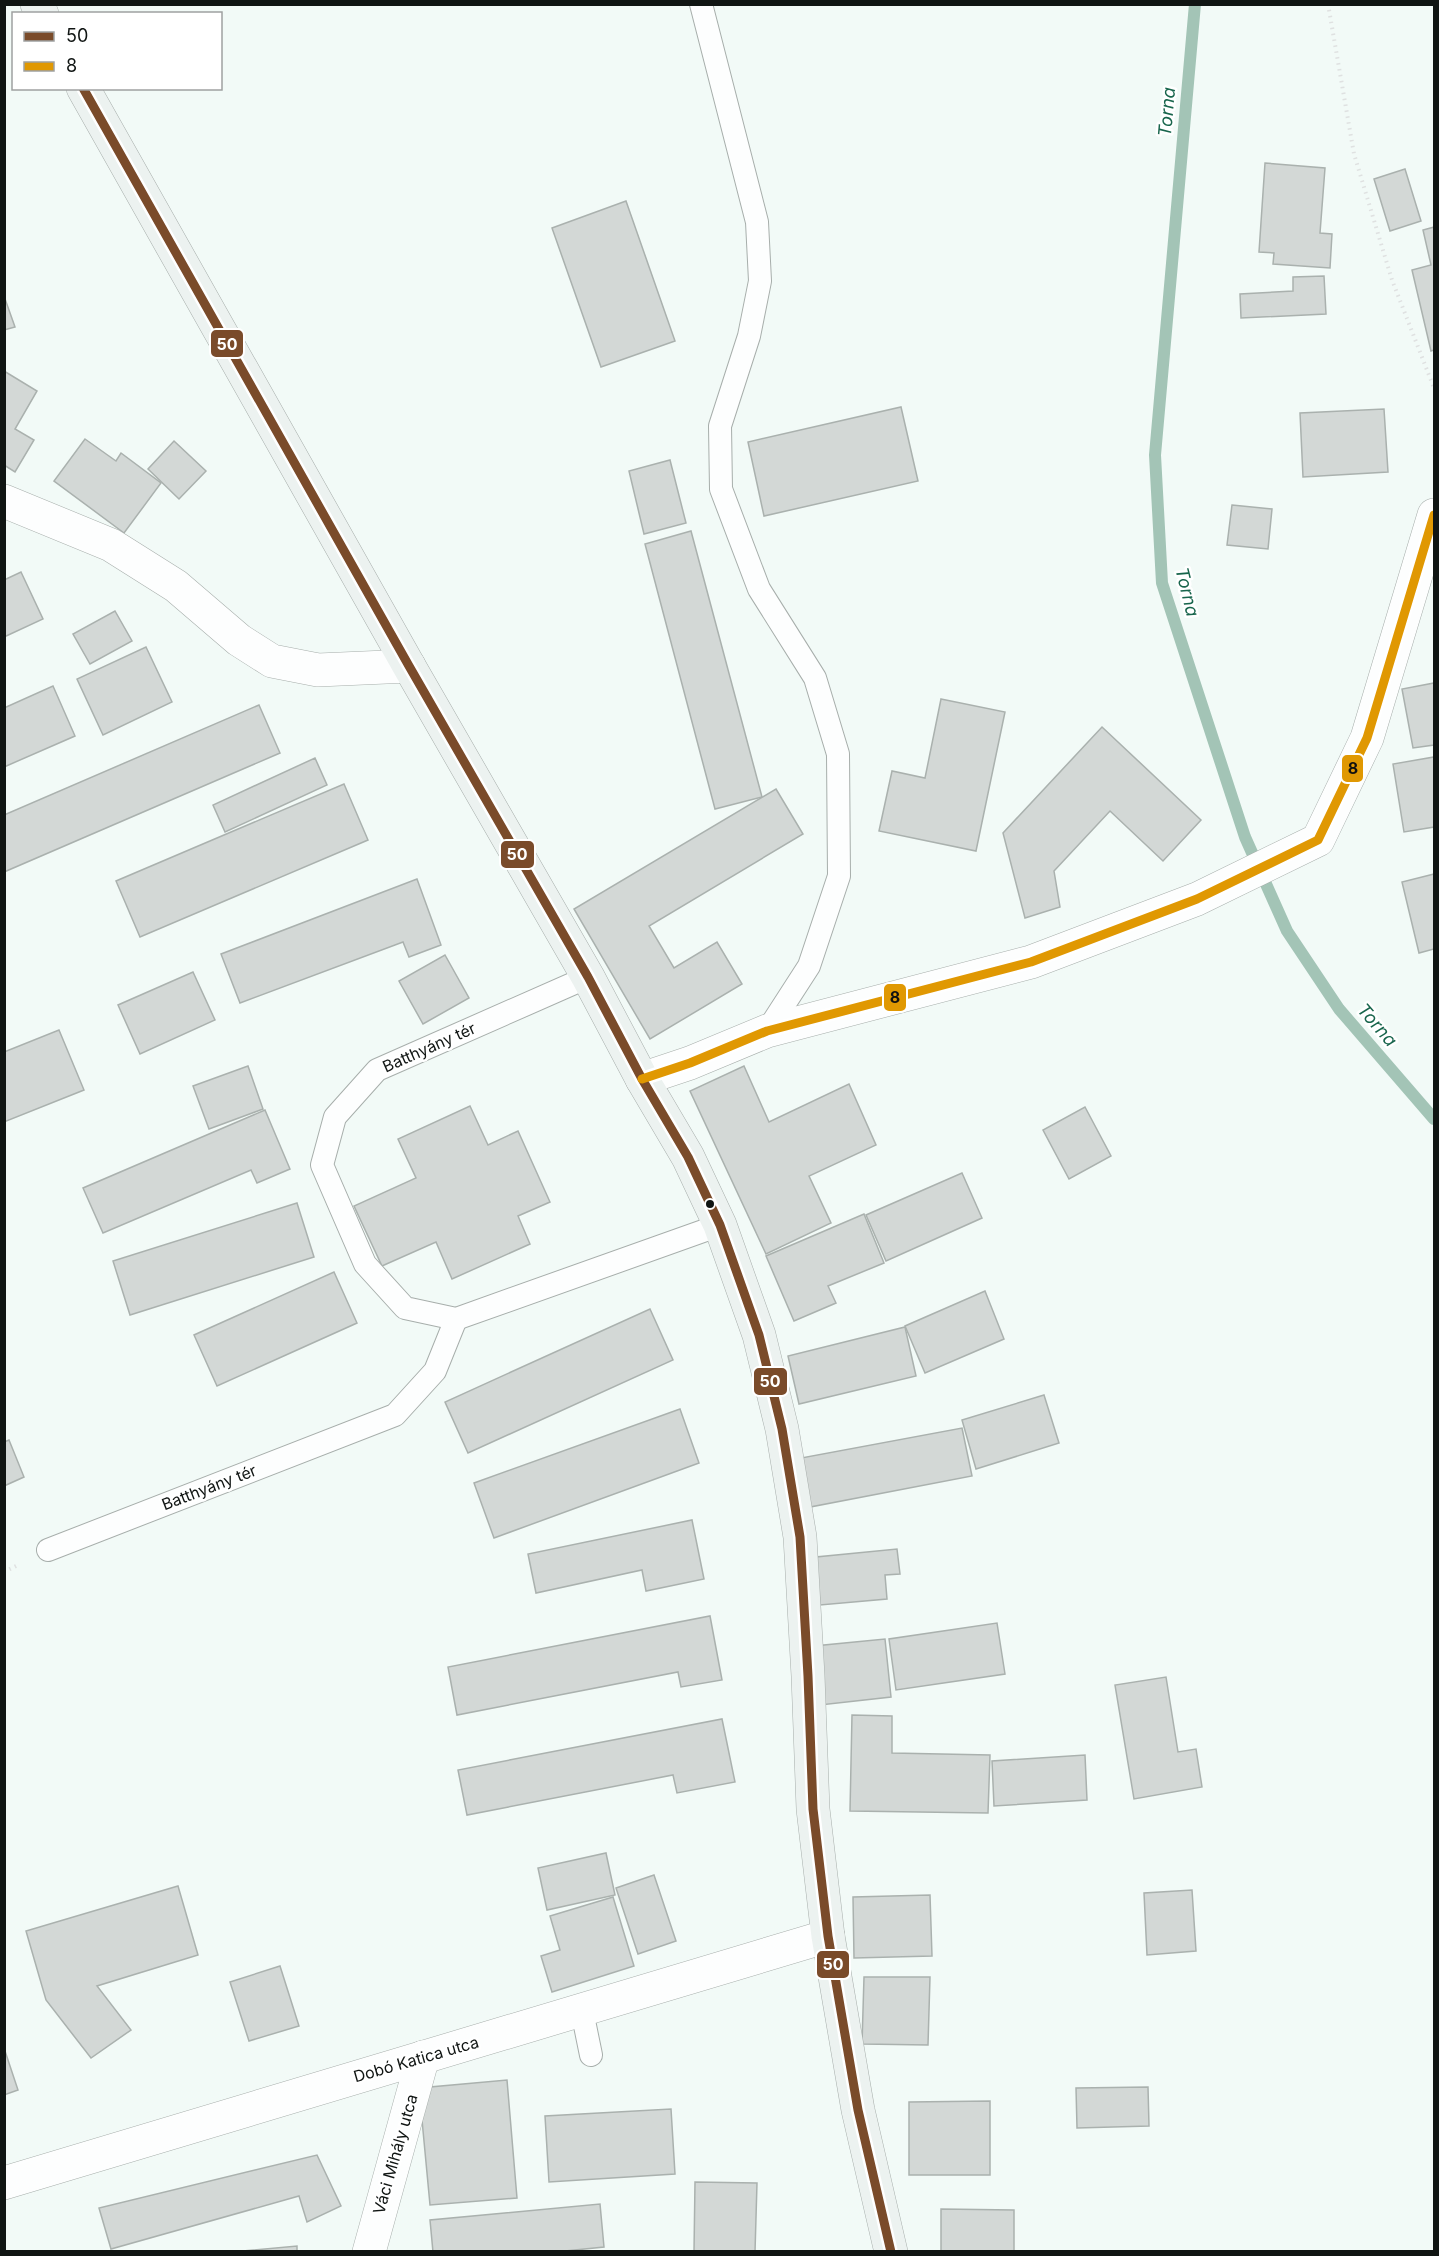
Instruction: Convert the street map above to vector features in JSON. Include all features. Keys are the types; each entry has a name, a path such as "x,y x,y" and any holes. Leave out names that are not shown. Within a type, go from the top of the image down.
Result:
{"main road":[{"path":"84,90 409,666 588,977 642,1079 688,1157 720,1225 759,1335 782,1430 800,1538 813,1809 828,1936 858,2110 891,2252"}],"street":[{"path":"4,501 111,545 176,586 239,640 272,661 318,670 409,666"},
{"path":"642,1079 690,1063 766,1031 1031,962 1197,899 1318,840 1367,738 1434,515"},
{"name":"Dobó Katica utca","path":"4,2183 828,1936"},
{"name":"Váci Mihály utca","path":"369,2252 423,2057"}],"lane":[{"path":"701,4 757,222 760,281 749,336 720,426 721,489 759,588 814,678 838,754 839,876 809,966 766,1031"},
{"name":"Batthyány tér","path":"48,1550 395,1416 435,1371 456,1319 405,1308 365,1264 322,1165 335,1117 377,1070 588,977"},
{"path":"456,1319 720,1225"},
{"path":"582,2011 591,2055"}],"path":[{"path":"1328,4 1354,154 1392,279 1434,388"}],"building":[{"path":"1265,163 1325,168 1320,233 1332,234 1330,268 1273,264 1274,253 1259,252"},
{"path":"1405,169 1421,221 1390,231 1374,179"},
{"path":"626,201 675,341 601,367 552,228"},
{"path":"1434,227 1434,350 1431,351 1412,270 1431,265 1423,230"},
{"path":"1324,276 1326,314 1241,318 1240,294 1293,291 1293,277"},
{"path":"4,296 15,327 4,330"},
{"path":"4,371 37,391 15,429 34,440 15,472 4,465"},
{"path":"901,407 918,481 764,516 748,442"},
{"path":"1384,409 1388,472 1303,477 1300,413"},
{"path":"85,439 116,461 121,453 161,483 124,533 54,481"},
{"path":"174,441 206,471 179,499 148,469"},
{"path":"670,460 686,523 644,534 629,471"},
{"path":"1232,505 1272,509 1268,549 1227,545"},
{"path":"691,531 762,797 715,809 645,544"},
{"path":"21,572 43,619 4,637 4,580"},
{"path":"115,611 132,641 90,664 73,634"},
{"path":"146,647 172,702 103,735 77,679"},
{"path":"1434,683 1434,745 1413,748 1402,689"},
{"path":"53,686 75,736 4,767 4,708"},
{"path":"941,699 1005,712 976,851 879,831 892,771 925,778"},
{"path":"259,705 280,753 4,872 4,815"},
{"path":"1102,727 1201,820 1163,861 1110,811 1054,871 1060,907 1025,918 1003,833"},
{"path":"1434,757 1434,827 1404,832 1393,764"},
{"path":"315,758 327,785 225,832 213,805"},
{"path":"344,784 368,840 140,937 116,881"},
{"path":"776,789 803,834 649,926 674,968 717,942 742,984 650,1039 574,909"},
{"path":"1434,874 1434,949 1419,953 1402,882"},
{"path":"417,879 441,945 409,957 403,942 240,1003 221,954"},
{"path":"445,955 469,998 423,1024 399,981"},
{"path":"193,972 215,1020 140,1054 118,1005"},
{"path":"59,1030 84,1090 4,1122 4,1052"},
{"path":"248,1066 263,1109 209,1129 193,1086"},
{"path":"744,1066 769,1122 849,1084 876,1145 809,1176 831,1223 766,1254 690,1091"},
{"path":"470,1106 488,1145 518,1131 550,1202 518,1216 530,1244 452,1279 436,1242 382,1266 354,1206 416,1178 398,1139"},
{"path":"1085,1107 1111,1156 1069,1179 1043,1130"},
{"path":"265,1110 290,1169 257,1183 251,1170 103,1233 83,1188"},
{"path":"962,1173 982,1218 886,1261 866,1215"},
{"path":"297,1203 314,1257 130,1315 113,1261"},
{"path":"864,1214 884,1263 828,1286 836,1303 794,1321 766,1256"},
{"path":"334,1272 357,1323 217,1386 194,1335"},
{"path":"985,1291 1004,1339 925,1373 905,1326"},
{"path":"650,1309 673,1360 468,1453 445,1402"},
{"path":"905,1327 916,1376 799,1404 788,1356"},
{"path":"1044,1395 1059,1443 976,1469 962,1420"},
{"path":"680,1409 699,1463 494,1538 474,1483"},
{"path":"962,1428 972,1476 810,1507 801,1458"},
{"path":"9,1440 24,1477 4,1486 4,1442"},
{"path":"692,1520 704,1579 646,1591 642,1570 536,1593 528,1554"},
{"path":"897,1549 900,1574 885,1575 887,1599 820,1605 816,1557"},
{"path":"710,1616 722,1680 681,1687 678,1672 457,1715 448,1667"},
{"path":"997,1623 1005,1674 896,1690 889,1639"},
{"path":"885,1639 891,1697 820,1705 814,1646"},
{"path":"1166,1677 1178,1752 1196,1749 1202,1787 1134,1799 1115,1685"},
{"path":"852,1715 892,1716 892,1753 990,1755 988,1813 850,1811"},
{"path":"722,1719 735,1782 677,1793 673,1775 467,1815 458,1770"},
{"path":"1085,1755 1087,1800 994,1806 992,1761"},
{"path":"606,1853 615,1895 547,1910 538,1868"},
{"path":"654,1875 676,1941 638,1954 616,1888"},
{"path":"178,1886 198,1955 97,1986 131,2030 91,2058 46,2000 26,1931"},
{"path":"1192,1890 1196,1951 1147,1955 1144,1893"},
{"path":"930,1895 932,1956 854,1958 853,1897"},
{"path":"613,1897 634,1966 552,1992 541,1956 560,1950 550,1916"},
{"path":"280,1966 299,2026 249,2041 230,1982"},
{"path":"864,1977 930,1977 928,2045 862,2044"},
{"path":"4,2048 18,2090 4,2095"},
{"path":"507,2080 517,2198 430,2205 419,2088"},
{"path":"1148,2087 1149,2126 1077,2128 1076,2088"},
{"path":"990,2101 990,2175 909,2175 909,2102"},
{"path":"671,2109 675,2174 549,2182 545,2116"},
{"path":"317,2155 341,2206 307,2222 299,2196 111,2249 99,2208"},
{"path":"695,2182 757,2183 755,2252 694,2252"},
{"path":"600,2204 604,2247 555,2252 433,2252 430,2220"},
{"path":"941,2209 1014,2210 1014,2252 941,2252"},
{"path":"297,2246 297,2252 232,2252"}],"waterway":[{"name":"Torna","path":"1195,4 1155,455 1162,583 1245,837 1287,931 1339,1009 1434,1119"}],"transit line":[{"name":"50","path":"84,90 409,666 588,977 642,1079 688,1157 720,1225 759,1335 782,1429 800,1537 813,1809 828,1936 858,2110 891,2252"},
{"name":"8","path":"642,1079 690,1063 767,1031 1031,962 1197,899 1318,840 1367,738 1434,515"}]}
